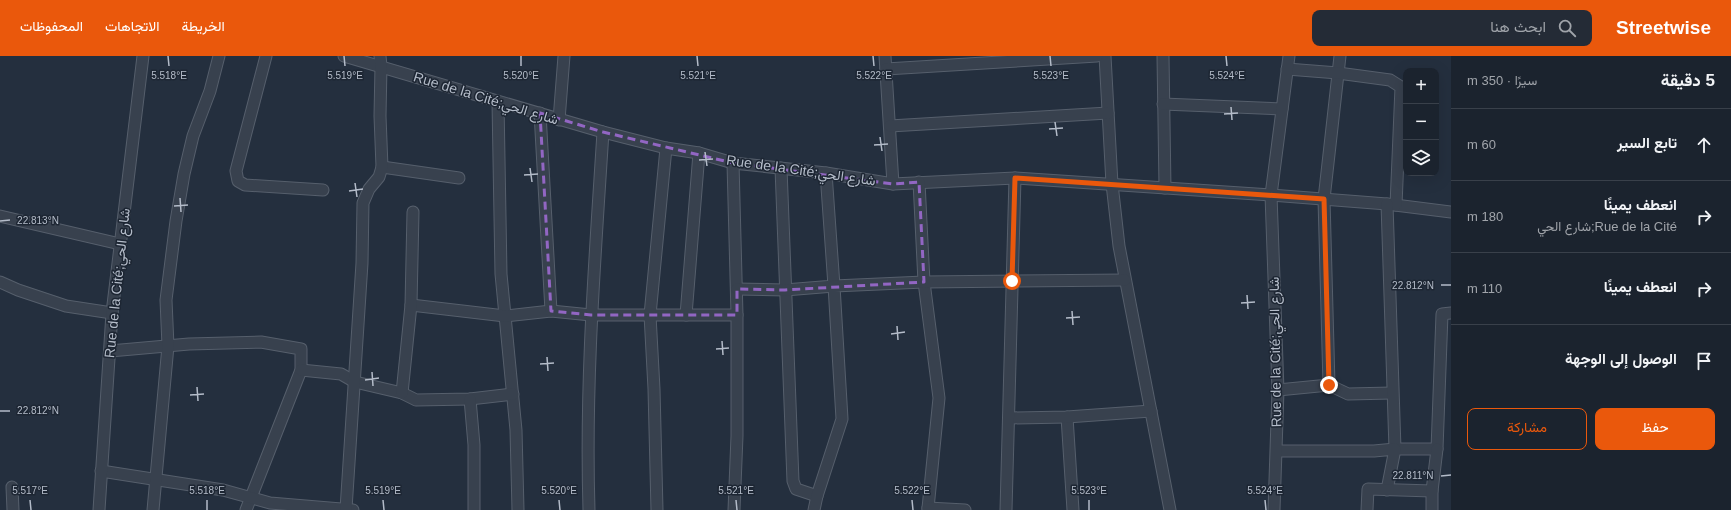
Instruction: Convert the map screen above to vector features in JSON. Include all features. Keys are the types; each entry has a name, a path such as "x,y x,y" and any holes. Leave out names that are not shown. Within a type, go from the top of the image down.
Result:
{"street":[{"name":"Rue de la Cité;شارع الحي","path":"99,510 112,313 143,56"},
{"path":"153,510 168,346 166,300 184,174 193,136 210,91 218,56"},
{"path":"266,56 236,171 238,181 245,185 322,190"},
{"name":"Rue de la Cité;شارع الحي","path":"344,56 380,61 498,102 540,113 559,120 666,148 699,153 733,163 826,173 894,184 1015,178 1324,199 1451,212"},
{"path":"559,120 564,56"},
{"path":"885,56 894,184"},
{"path":"886,69 1097,56"},
{"path":"1104,56 1112,184 1119,246 1170,510"},
{"path":"1163,56 1165,188"},
{"path":"1271,195 1289,56"},
{"path":"1329,385 1324,199 1340,56"},
{"path":"101,471 223,490 270,503 350,510 355,382 362,263 363,203 368,189 379,177 382,167 380,61"},
{"path":"1287,69 1338,73 1390,80 1401,87 1391,205 1392,393 1395,449 1387,490"},
{"path":"498,102 501,274 516,430 518,510"},
{"path":"1163,104 1282,109"},
{"path":"540,113 551,311"},
{"path":"890,126 1108,113"},
{"path":"590,510 587,452 591,315 603,132"},
{"path":"657,510 654,389 650,315 666,148"},
{"path":"686,315 699,153"},
{"path":"733,163 737,315 737,436 734,510"},
{"path":"382,167 459,178"},
{"path":"781,168 793,481 796,490 817,496"},
{"path":"814,510 817,496 842,419 826,173"},
{"path":"1006,510 1010,418 1015,178"},
{"path":"919,182 924,282 939,398 928,509 965,510"},
{"name":"Rue de la Cité;شارع الحي","path":"1271,195 1278,390 1274,510"},
{"path":"402,392 411,305 413,212"},
{"path":"0,216 120,244"},
{"path":"736,289 786,290 834,286 924,282 1125,280"},
{"path":"0,282 18,290 66,306 112,313"},
{"path":"411,305 505,316 551,311 591,315 737,315"},
{"path":"1432,510 1432,492 1437,449 1442,314 1451,314"},
{"path":"110,351 168,346 260,342 301,349 301,370 246,510"},
{"path":"301,370 341,374 355,382 402,392 416,400 470,399 513,394"},
{"path":"1440,382 1451,381"},
{"path":"1278,390 1329,385 1348,394 1392,393"},
{"path":"470,399 474,445 474,510"},
{"path":"1010,418 1067,417 1151,411"},
{"path":"1067,417 1073,510"},
{"path":"1276,451 1374,451 1395,449 1437,449"},
{"path":"12,487 13,510"},
{"path":"1367,510 1368,490 1432,492"}],"highlighted area":[{"path":"540,113 603,132 733,163 893,184 919,182 924,282 785,290 737,289 737,315 591,315 551,311"}],"route":[{"path":"1012,281 1015,178 1324,199 1329,385"}]}
